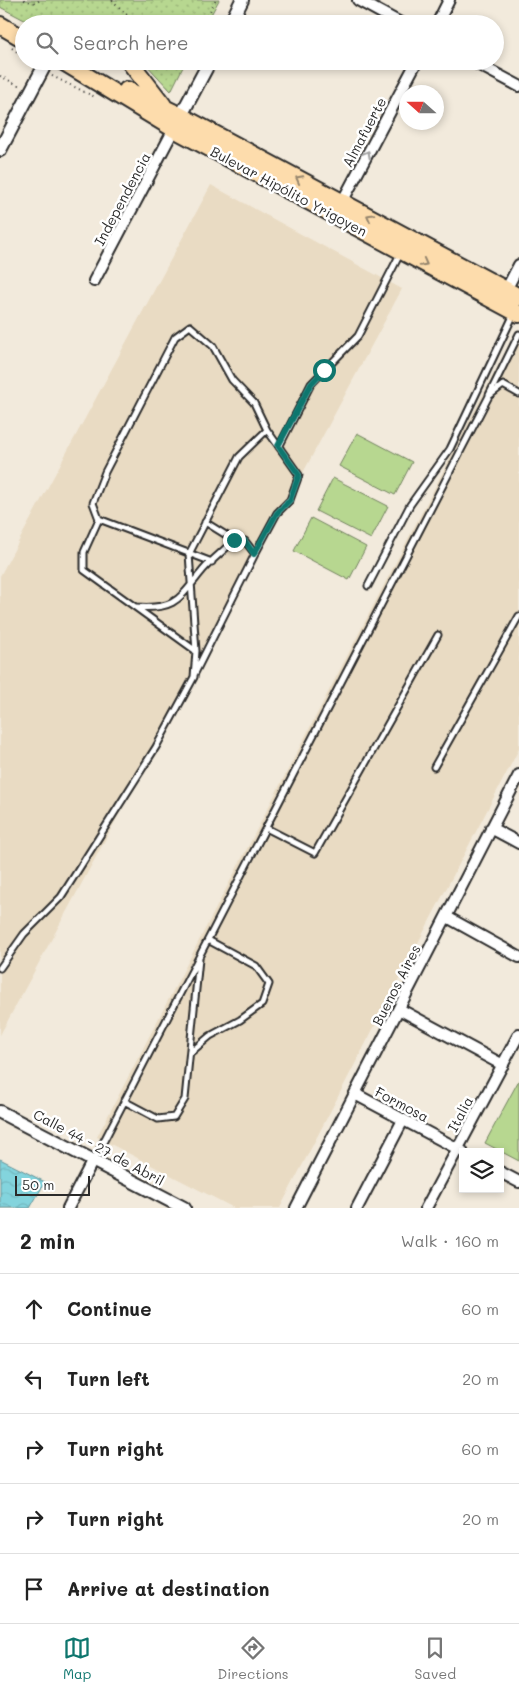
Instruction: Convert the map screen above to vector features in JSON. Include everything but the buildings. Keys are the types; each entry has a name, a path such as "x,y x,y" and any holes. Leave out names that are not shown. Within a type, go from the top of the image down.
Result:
{"highway":[{"path":"0,25 15,34"},
{"name":"Bulevar Hipólito Yrigoyen","path":"81,70 340,205 515,303"},
{"path":"136,70 172,118"},
{"name":"Bulevar Hipólito Yrigoyen","path":"340,205 402,251 515,303"}],"street":[{"path":"224,15 232,0"},
{"path":"234,15 242,0"},
{"path":"358,0 386,15"},
{"path":"442,15 450,0"},
{"path":"0,150 42,70"},
{"path":"172,118 196,70"},
{"path":"172,118 204,70"},
{"name":"Almafuerte","path":"340,205 412,70"},
{"path":"489,70 519,86"},
{"name":"Independencia","path":"94,281 172,118"},
{"path":"515,303 519,266"},
{"name":"Buenos Aires","path":"296,1208 519,775"},
{"path":"491,828 519,843"},
{"path":"447,917 519,957"},
{"path":"399,1009 502,1065"},
{"name":"Italia","path":"461,1148 519,1034"},
{"name":"Formosa","path":"355,1094 459,1149"},
{"name":"Calle 44 - 27 de Abril","path":"0,1112 184,1208"},
{"path":"357,1208 403,1120"},
{"name":"Italia","path":"426,1208 459,1152"},
{"path":"68,1208 93,1160"},
{"path":"504,1174 519,1182"}],"lane":[{"path":"278,446 311,384 358,336 402,251"},
{"path":"368,586 410,505 450,449 515,303"},
{"path":"0,968 24,934 61,897 156,747 194,677 254,554 277,513 290,500 299,475 267,430 254,403 232,380 213,346 190,326 175,337 105,472 93,503 99,519 84,552 84,570 196,651"},
{"path":"93,1160 489,396 519,334"},
{"path":"489,396 504,385 519,394"},
{"path":"194,677 196,651 189,554 239,456 267,430"},
{"path":"99,519 212,562"},
{"path":"205,522 234,540 245,541 254,554"},
{"path":"135,607 157,609 173,604 190,588 204,568 234,540"},
{"path":"434,767 519,616"},
{"path":"266,828 315,853 438,634"},
{"path":"190,1054 210,1036 240,1020 262,1004 269,984 256,966 208,940"},
{"path":"124,1101 158,1120 174,1117 185,1099 199,956"}],"path":[{"path":"24,0 36,3 40,0"},
{"path":"112,0 127,15"},
{"path":"208,15 216,0"},
{"path":"0,76 31,92"}],"shaded area":[{"path":"211,185 402,289 0,1035 0,576"},
{"path":"513,337 519,340 519,749 280,1208 234,1208 97,1137"}],"green space":[{"path":"0,0 219,0 211,15 15,15 0,7"},
{"path":"151,70 182,70 171,91"},
{"path":"357,433 412,462 395,495 339,466"},
{"path":"333,478 388,506 371,539 316,511"},
{"path":"311,518 366,547 349,580 294,551"},
{"path":"519,1080 519,1161 504,1153 504,1148 494,1148 485,1143"}],"water":[{"path":"0,1159 45,1182 30,1208 0,1208"}],"route":[{"path":"234,540 245,541 254,554 277,513 290,500 299,475 278,446 311,384 324,370"}]}
